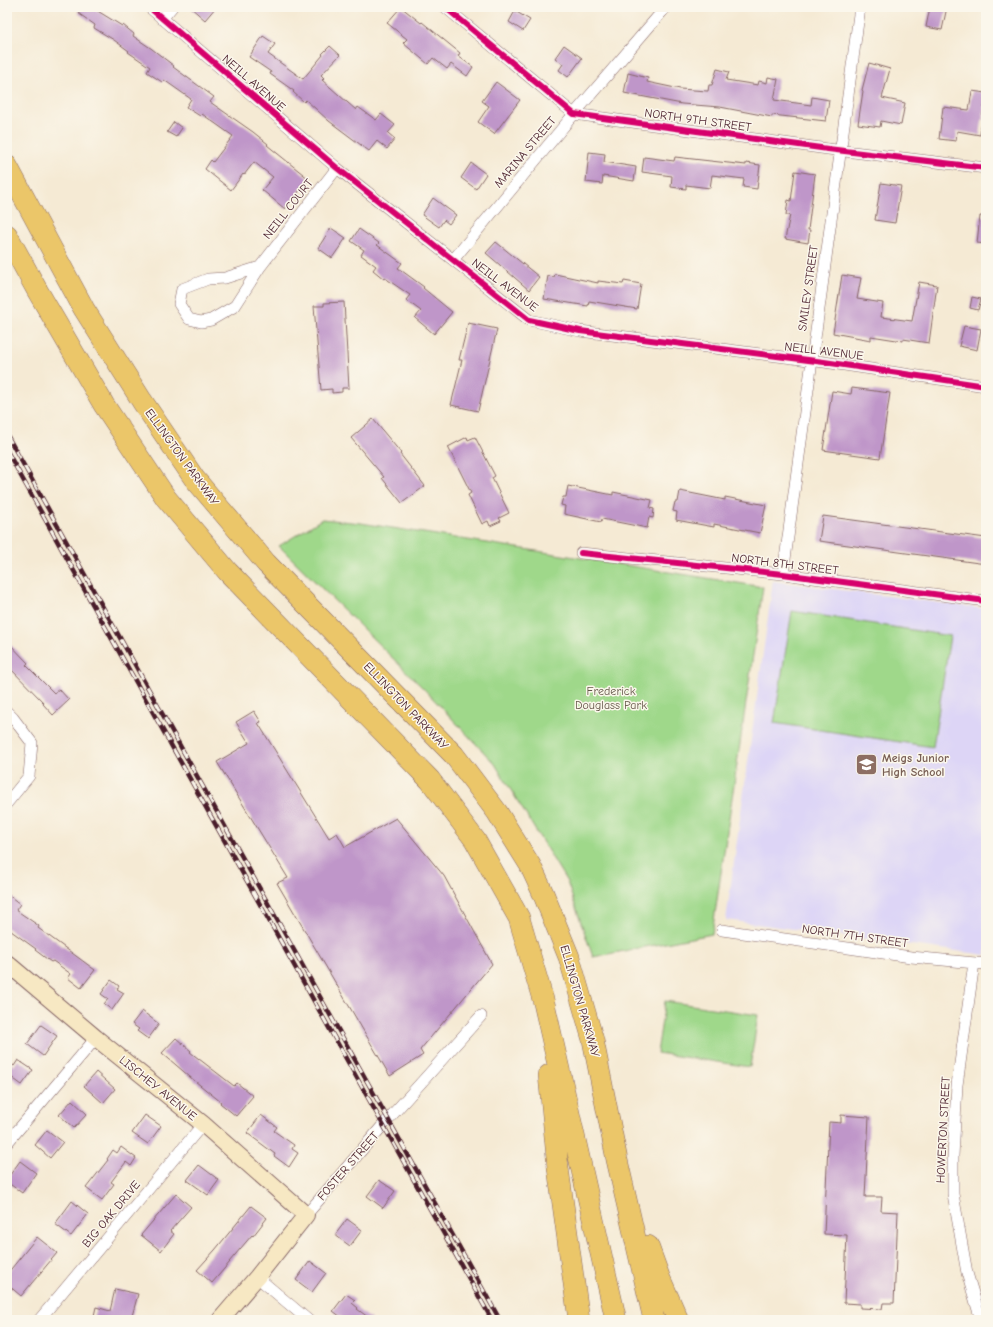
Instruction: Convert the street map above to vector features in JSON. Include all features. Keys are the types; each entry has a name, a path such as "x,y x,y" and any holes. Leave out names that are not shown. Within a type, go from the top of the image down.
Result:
{"highway":[{"name":"ELLINGTON PARKWAY","path":"7,166 84,310 142,401 194,478 266,563 454,755 506,825 530,865 543,892 569,957 593,1040 617,1160 654,1320"},
{"path":"7,235 37,290 104,405 166,498 228,572 430,780 475,840 519,918 544,1003 616,1320"},
{"path":"7,254 37,290"},
{"path":"544,1003 558,1168 579,1320"},
{"path":"617,1160 660,1279 678,1320"}],"street":[{"name":"NEILL AVENUE","path":"149,7 337,168 529,320 580,331 811,360 986,386"},
{"path":"162,19 172,7"},
{"path":"445,7 574,114"},
{"name":"MARINA STREET","path":"453,260 574,114 666,7"},
{"name":"SMILEY STREET","path":"783,574 860,7"},
{"name":"NORTH 9TH STREET","path":"574,114 986,168"},
{"name":"NEILL COURT","path":"260,267 226,278 208,280 182,289 179,304 189,319 201,322 211,320 234,306 260,267 337,168"},
{"name":"NORTH 8TH STREET","path":"581,553 783,574 986,601"},
{"path":"7,712 32,744 29,776 7,803"},
{"name":"NORTH 7TH STREET","path":"722,930 911,957 986,964"},
{"name":"LISCHEY AVENUE","path":"7,963 96,1038 203,1124 306,1215"},
{"name":"HOWERTON STREET","path":"974,963 957,1085 953,1156 953,1194 967,1272 981,1320"},
{"name":"FOSTER STREET","path":"220,1320 257,1278 306,1215 384,1124 481,1016"},
{"path":"7,1143 96,1038"},
{"name":"BIG OAK DRIVE","path":"39,1320 203,1124"},
{"path":"257,1278 308,1320"}],"shaded area":[{"name":"Meigs Junior High School","path":"773,581 986,609 986,955 726,920"}],"green space":[{"name":"Frederick Douglass Park","path":"322,519 361,523 763,587 712,934 593,957 567,882 495,764 424,689 279,546"},
{"path":"792,611 950,636 933,747 774,723"},
{"path":"665,1001 758,1015 750,1067 657,1053"}],"building":[{"path":"82,7 98,7 96,10 122,26 123,25 134,34 133,36 214,97 210,102 253,132 309,179 285,209 262,190 273,177 254,162 231,190 205,169 211,160 213,162 233,136 202,114 200,116 186,107 191,99 164,80 162,82 147,72 150,67 128,52 129,51 114,40 94,28 95,25 78,13"},
{"path":"190,7 216,7 205,20"},
{"path":"401,7 460,53 458,56 473,67 467,76 451,64 447,69 433,58 428,64 403,43 407,39 387,23"},
{"path":"930,7 947,7 942,30 926,27"},
{"path":"515,11 530,20 523,31 509,22"},
{"path":"263,36 275,44 268,54 303,79 330,46 340,55 321,75 324,78 322,80 356,110 358,107 376,120 381,114 395,125 388,133 395,139 387,149 377,141 369,151 329,121 306,100 304,102 293,92 294,91 270,74 271,72 249,57"},
{"path":"564,45 582,58 568,77 559,70 563,64 555,58"},
{"path":"869,63 890,69 882,98 905,103 901,125 881,121 880,127 858,124 862,90"},
{"path":"717,69 729,72 726,80 758,85 759,81 767,83 768,77 778,79 774,100 811,105 812,97 829,100 826,121 772,115 772,117 720,107 682,104 624,93 628,73 648,78 647,82 680,89 708,91 709,85 712,85"},
{"path":"496,82 520,100 494,134 478,122 489,106 482,101"},
{"path":"972,91 986,93 980,135 957,131 956,141 939,139 943,107 969,110"},
{"path":"174,122 182,128 176,137 167,132"},
{"path":"589,152 605,154 604,162 636,167 634,181 603,176 602,184 586,182"},
{"path":"644,157 674,161 675,157 746,165 746,163 760,165 757,189 743,187 744,179 712,175 710,188 686,185 686,189 671,187 672,176 642,172"},
{"path":"471,163 486,174 476,189 461,178"},
{"path":"795,171 815,174 808,230 810,230 808,243 785,239 790,215 786,215 788,200 791,201"},
{"path":"881,183 901,186 895,223 875,220"},
{"path":"433,198 456,215 449,224 444,220 439,227 422,215"},
{"path":"980,216 986,216 986,244 977,243"},
{"path":"331,228 346,238 332,258 318,248"},
{"path":"359,229 379,243 377,245 402,263 398,268 424,287 423,288 452,312 434,334 415,318 421,311 406,300 410,295 385,278 384,279 373,270 376,266 361,255 364,250 351,241"},
{"path":"496,242 539,277 529,290 486,253"},
{"path":"555,274 598,283 598,281 623,284 624,281 641,284 637,309 589,301 588,306 544,299 548,276 554,277"},
{"path":"842,275 861,278 857,299 883,303 881,317 912,321 919,282 937,285 929,343 871,336 871,340 833,333"},
{"path":"972,297 981,299 978,310 970,308"},
{"path":"344,302 349,388 342,388 342,392 332,393 332,389 321,390 314,306 324,306 324,303"},
{"path":"468,323 497,329 478,411 451,405 462,360 459,360"},
{"path":"964,326 981,329 977,350 959,346"},
{"path":"852,388 890,393 880,458 823,450 832,391 851,394"},
{"path":"373,419 401,453 400,454 425,486 402,503 382,478 384,477 351,438"},
{"path":"467,437 468,440 475,437 495,476 492,478 509,513 499,518 501,521 490,526 488,521 482,524 468,495 471,493 448,447"},
{"path":"568,486 613,495 613,492 652,500 650,508 654,509 653,518 649,517 647,528 602,519 601,522 564,514 565,506 561,505 563,497 566,497"},
{"path":"680,491 725,500 725,497 766,505 760,533 714,524 714,527 676,520 677,512 673,511 675,502 678,502"},
{"path":"823,516 986,538 986,564 819,541"},
{"path":"7,641 28,663 26,665 54,693 59,689 69,700 53,715 43,704 44,703 7,665"},
{"path":"254,711 261,722 258,723 329,838 337,833 345,847 396,818 444,876 492,964 420,1050 423,1055 390,1076 277,883 288,878 217,762 249,743 236,722"},
{"path":"7,894 20,904 16,910 95,970 81,988 68,978 71,974 53,961 51,962 7,928"},
{"path":"111,980 119,986 117,989 124,993 112,1010 104,1004 108,999 101,994"},
{"path":"142,1011 159,1024 148,1039 137,1031 139,1029 132,1024"},
{"path":"41,1025 57,1036 43,1056 27,1044"},
{"path":"176,1038 191,1051 190,1052 234,1086 237,1083 253,1096 236,1116 162,1053"},
{"path":"18,1060 33,1070 22,1085 7,1074 7,1068 10,1063 14,1066"},
{"path":"96,1072 115,1089 103,1103 84,1086"},
{"path":"72,1100 87,1114 74,1128 59,1115"},
{"path":"145,1115 161,1126 148,1144 132,1133"},
{"path":"261,1115 277,1127 274,1131 294,1145 292,1149 298,1153 289,1167 274,1156 275,1154 247,1133"},
{"path":"841,1115 869,1117 865,1197 882,1197 881,1211 898,1212 894,1303 883,1303 882,1309 860,1308 860,1304 844,1303 847,1235 824,1234 829,1122 841,1123"},
{"path":"47,1130 63,1142 50,1158 35,1145"},
{"path":"121,1147 136,1158 131,1166 126,1162 111,1182 114,1184 102,1200 86,1188 108,1160 107,1159 113,1150 117,1153"},
{"path":"20,1161 36,1173 22,1193 7,1182 7,1179"},
{"path":"199,1165 219,1180 208,1195 187,1180"},
{"path":"379,1180 395,1191 383,1208 367,1196"},
{"path":"176,1194 191,1207 170,1231 174,1234 161,1251 141,1235"},
{"path":"72,1201 88,1214 71,1236 55,1224"},
{"path":"251,1206 267,1218 212,1283 197,1270"},
{"path":"347,1219 362,1230 350,1246 335,1235"},
{"path":"37,1237 57,1253 21,1296 7,1284 7,1274"},
{"path":"310,1261 326,1273 312,1292 296,1280"},
{"path":"115,1289 138,1294 132,1316 133,1320 93,1320 96,1307 110,1311"},
{"path":"346,1294 355,1300 352,1303 358,1308 357,1309 372,1320 345,1320 333,1311"}],"railway":[{"path":"7,435 500,1320"},
{"path":"7,451 492,1320"}],"cycle path":[{"path":"149,7 337,168 529,320 580,331 824,362 986,386"},
{"path":"445,7 574,114 828,149 986,168"},
{"path":"581,553 783,574 986,601"}],"place":[{"name":"Meigs Junior High School","path":"867,765"}]}
